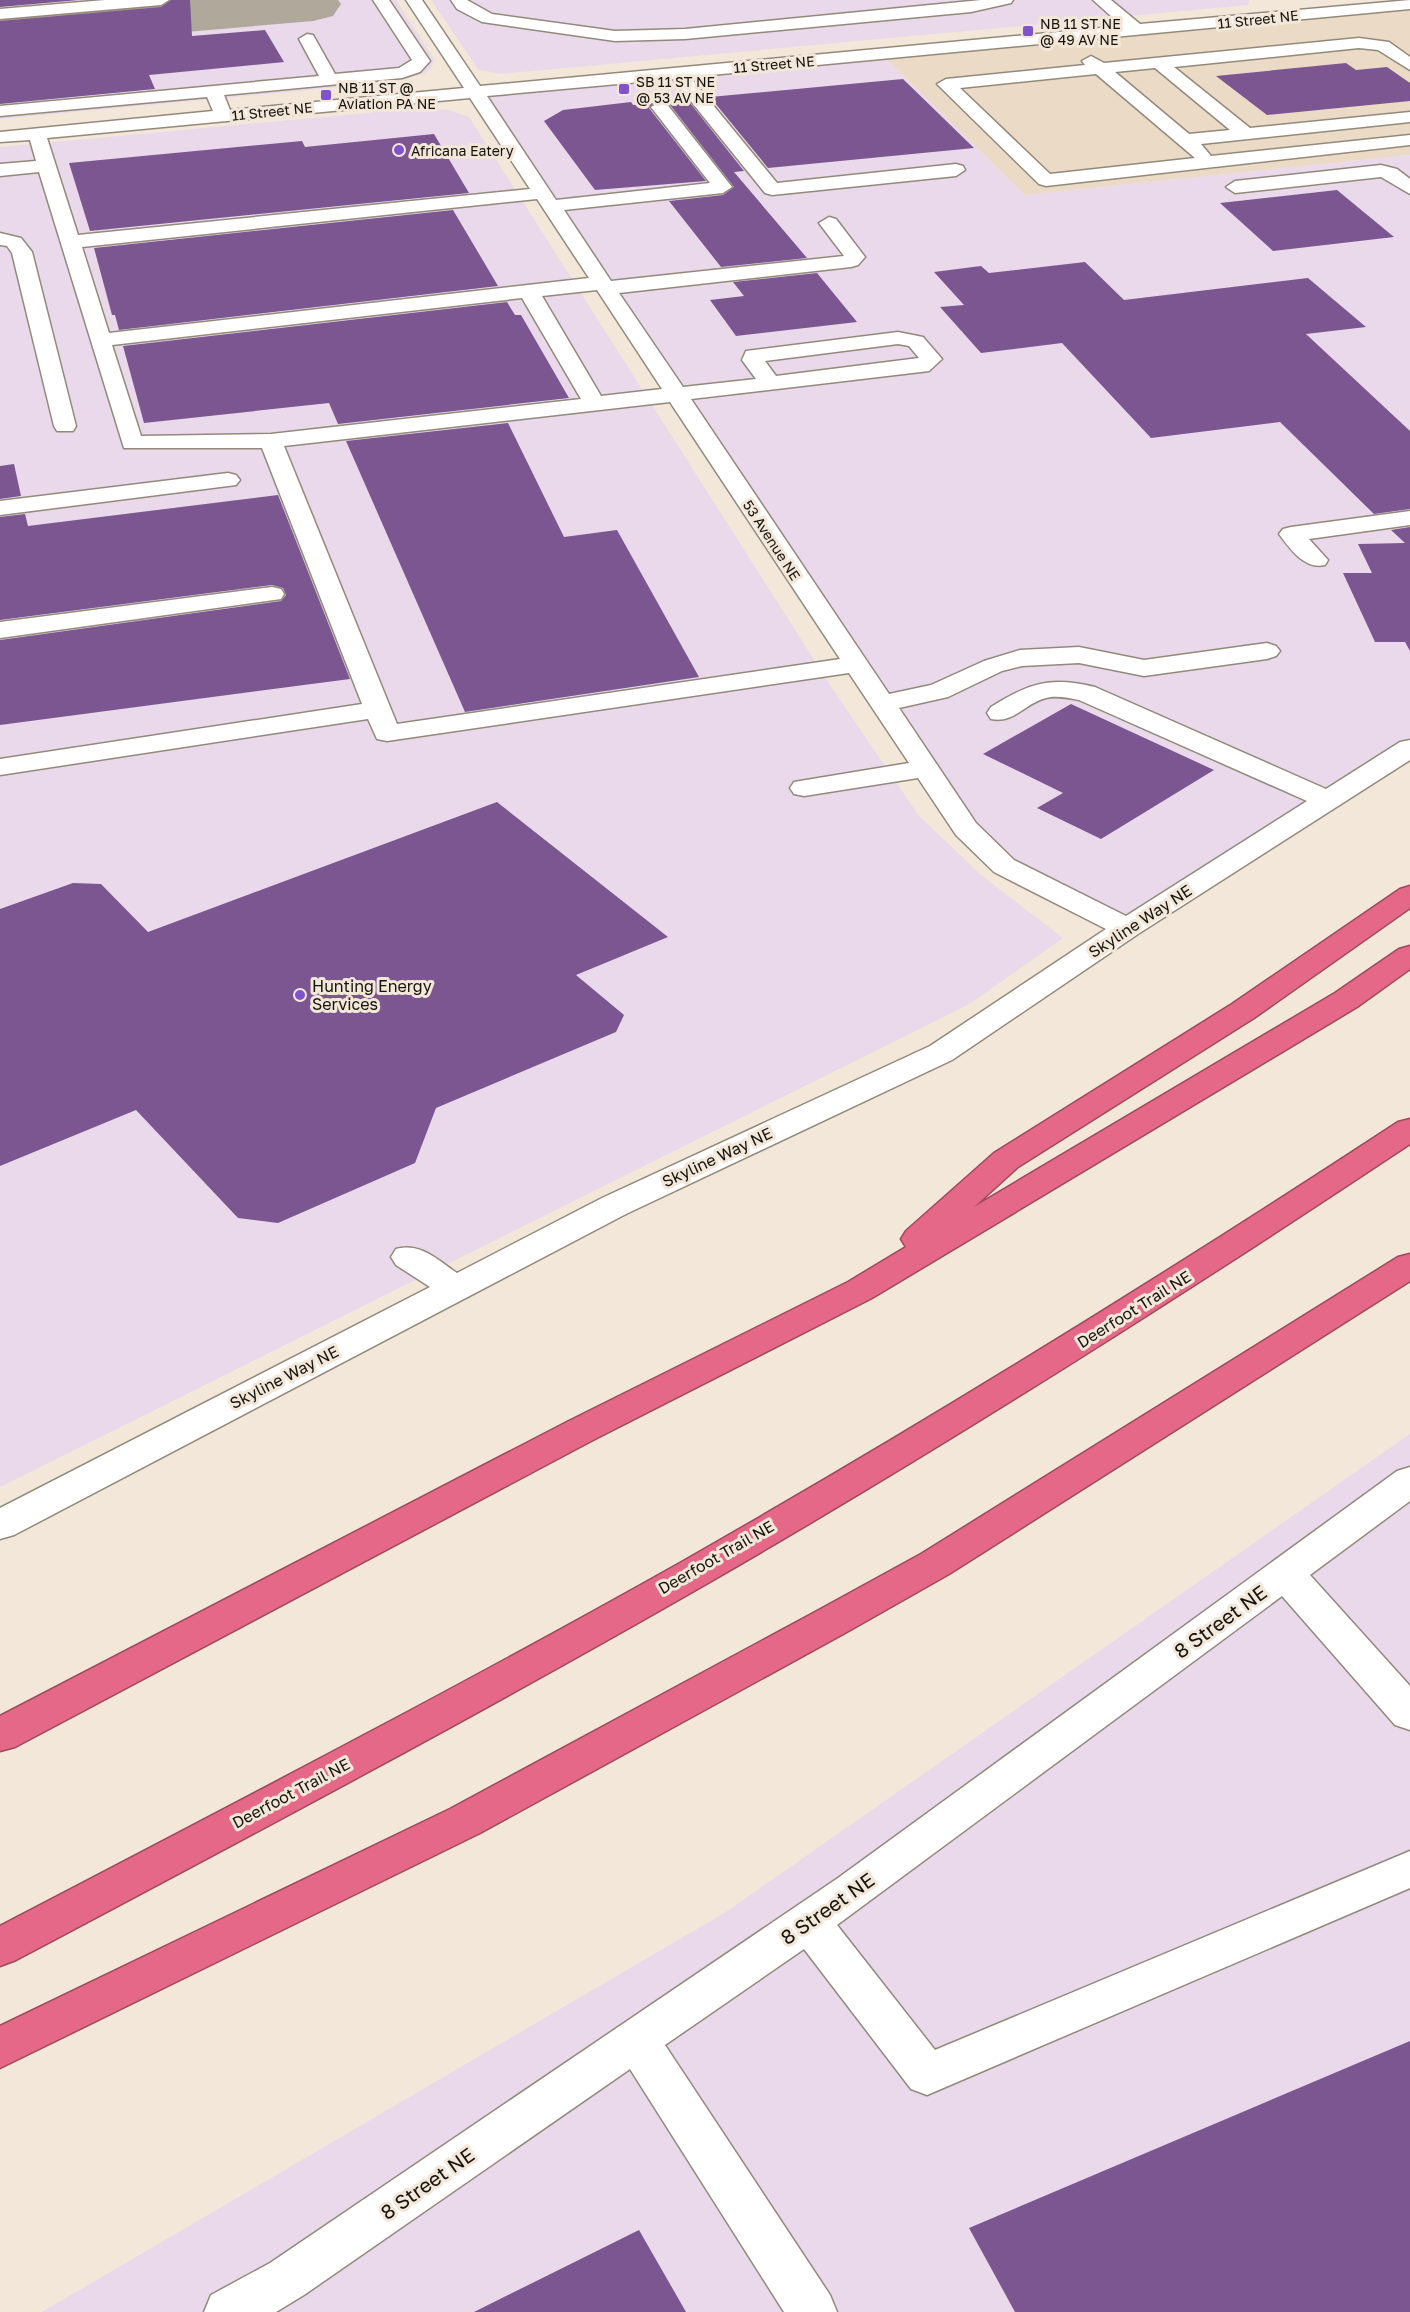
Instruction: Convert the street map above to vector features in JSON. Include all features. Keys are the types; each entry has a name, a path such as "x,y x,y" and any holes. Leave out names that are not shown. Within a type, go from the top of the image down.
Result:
{"highway":[{"path":"860,1290 1006,1160 1243,1011 1410,895"},
{"path":"0,1735 580,1431 860,1290 1346,1000 1410,955"},
{"name":"Deerfoot Trail NE","path":"0,1947 451,1708 1014,1385 1229,1250 1410,1129"},
{"path":"935,1563 1410,1247"},
{"path":"0,2048 465,1821 935,1563 1410,1264"}],"street":[{"path":"0,14 161,0"},
{"path":"175,95 171,83 175,80 326,73 402,73 414,68 421,61 381,0"},
{"name":"53 Avenue NE","path":"414,0 854,665 966,829 1004,866 1127,928"},
{"path":"459,0 463,6 488,18 615,36 721,31 971,7 1005,0"},
{"path":"1101,0 1138,31"},
{"path":"1279,16 1296,10 1357,0"},
{"name":"11 Street NE","path":"0,138 474,91 1405,5"},
{"path":"1064,37 1211,162"},
{"path":"307,39 326,73"},
{"path":"1410,65 1383,46 1359,43 946,84 1046,180 1410,140"},
{"path":"1159,63 1246,134"},
{"path":"0,111 213,91 326,73"},
{"path":"677,73 772,189 956,170"},
{"path":"213,91 224,116"},
{"path":"70,242 547,200 723,187 660,107"},
{"path":"1186,141 1410,117"},
{"path":"37,134 132,443 271,441 921,366 931,359 916,341 898,338 754,356 753,360 771,383"},
{"path":"0,170 46,166"},
{"path":"1235,187 1381,171 1390,172 1410,188"},
{"path":"100,340 529,292 850,261 855,257 853,250 829,223"},
{"path":"0,239 14,242 22,252 65,426"},
{"path":"529,292 594,404"},
{"path":"271,441 387,733 854,665"},
{"path":"0,508 228,480"},
{"path":"1316,560 1291,534 1410,518"},
{"path":"0,630 272,594"},
{"path":"881,704 939,691 993,666 1020,658 1079,655 1144,668 1266,651"},
{"path":"1000,713 1038,689 1060,688 1086,693 1329,801"},
{"path":"0,767 379,709"},
{"name":"Skyline Way NE","path":"0,1525 614,1206 940,1053 1127,928 1410,748"},
{"path":"804,788 925,769"},
{"path":"408,1257 456,1288"},
{"name":"8 Street NE","path":"229,2312 287,2279 808,1922 1410,1481"},
{"path":"1285,1573 1410,1714"},
{"path":"808,1922 927,2075 1410,1869"},
{"path":"636,2039 812,2312"}],"shaded area":[{"path":"0,0 396,0 434,59 432,67 425,73 394,82 0,119"},
{"path":"431,0 1249,0 1248,5 500,74 478,69"},
{"path":"1410,9 1410,155 1025,195 881,54"},
{"path":"881,54 1025,195 1410,155 1410,748 1127,928 1004,866 474,91"},
{"path":"422,108 449,110 469,117 830,685 919,816 981,875 1063,938 971,1003 0,1487 0,147"},
{"path":"1410,1434 1410,2312 42,2312 726,1912"}],"building":[{"path":"0,0 79,0 0,7"},
{"path":"171,0 190,0 192,36 265,30 284,62 149,75 155,89 0,104 0,21 161,7"},
{"path":"1346,63 1356,70 1387,67 1410,83 1410,101 1267,115 1216,76"},
{"path":"903,79 974,148 768,168 710,97"},
{"path":"687,99 744,171 734,172 807,258 721,267 669,201 723,195 734,187 667,101"},
{"path":"631,102 633,105 654,103 649,108 706,181 595,190 544,121 563,110"},
{"path":"434,134 469,193 90,231 69,163 302,141 305,147"},
{"path":"1337,190 1394,237 1273,251 1220,203"},
{"path":"453,210 498,286 119,330 115,315 112,315 94,248"},
{"path":"1085,262 1124,300 1308,278 1366,327 1306,334 1410,431 1410,509 1374,514 1280,422 1151,438 1062,343 981,353 940,307 964,305 934,272 981,266 989,273"},
{"path":"817,273 857,322 736,336 710,300 744,296 733,282"},
{"path":"507,302 515,315 521,315 569,398 338,424 329,403 144,423 123,346"},
{"path":"508,423 564,537 617,530 699,677 465,712 346,441"},
{"path":"14,464 21,496 0,499 0,466"},
{"path":"278,495 350,679 0,725 0,640 281,601 286,595 283,588 272,585 0,620 0,517 25,514 28,526"},
{"path":"1410,527 1410,651 1405,642 1375,642 1343,573 1372,573 1358,544 1405,543 1391,530"},
{"path":"1071,704 1214,770 1101,839 1037,808 1063,793 983,754"},
{"name":"Hunting Energy Services","path":"497,802 668,937 576,975 624,1015 616,1032 436,1108 415,1163 278,1223 238,1218 136,1110 0,1166 0,909 73,883 101,884 148,932"},
{"path":"1410,2041 1410,2312 1015,2312 969,2228"},
{"path":"639,2230 686,2312 474,2312"}],"taxiway":[{"path":"0,31 313,4"}],"place":[{"name":"NB 11 ST NE @ 49 AV NE","path":"1028,31"},
{"name":"SB 11 ST NE @ 53 AV NE","path":"624,89"},
{"name":"NB 11 ST @ Aviation PA NE","path":"326,95"},
{"name":"Africana Eatery","path":"399,150"},
{"name":"Hunting Energy Services","path":"300,995"}]}
